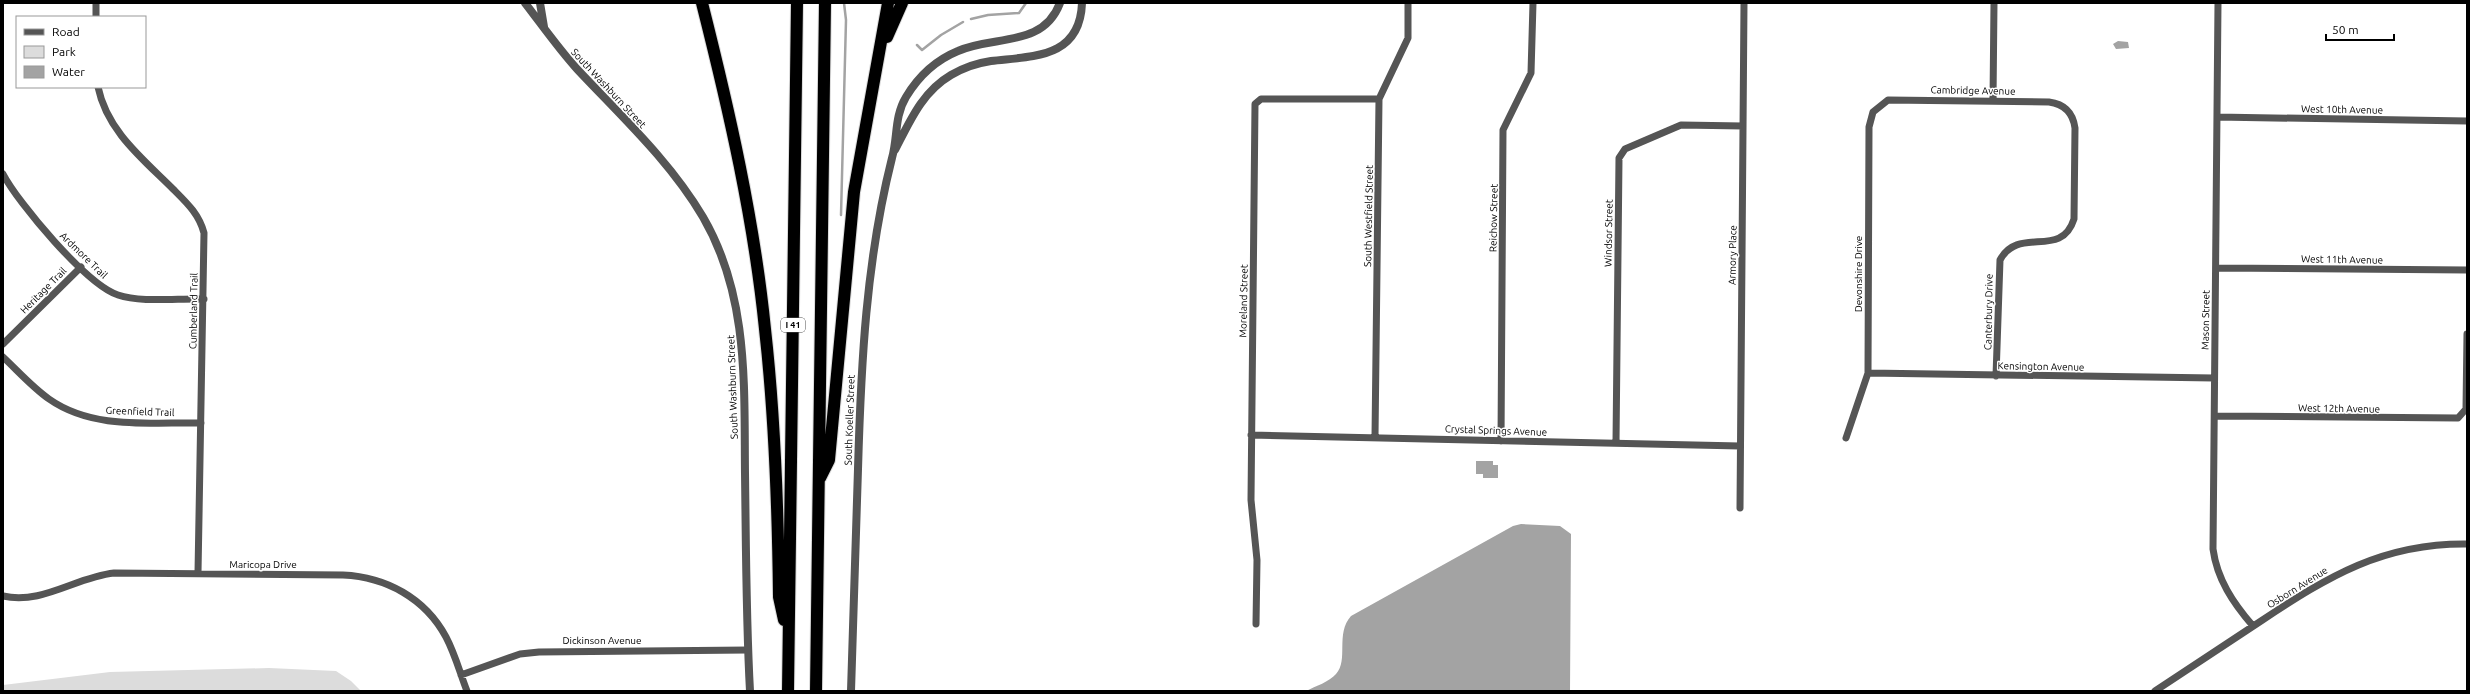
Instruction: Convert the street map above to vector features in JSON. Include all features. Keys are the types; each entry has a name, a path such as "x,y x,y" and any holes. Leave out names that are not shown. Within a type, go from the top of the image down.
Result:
{"highway":[{"path":"702,3 731,122 753,242 764,321 775,454 779,597 789,646"},
{"name":"I 41","path":"788,691 797,3"},
{"path":"816,691 825,3"},
{"path":"819,481 829,460 854,192 881,51 888,3"},
{"path":"881,51 902,3"}],"street":[{"path":"96,3 96,16"},
{"name":"South Washburn Street","path":"525,3 555,44 673,172 702,216 716,242 728,273 736,299 743,364 750,691"},
{"name":"South Washburn Street","path":"540,3 544,27"},
{"name":"South Koeller Street","path":"851,691 863,335 873,247 894,152 896,122 900,109 921,76 940,61 959,50 1029,36 1046,25 1060,3"},
{"name":"South Koeller Street","path":"894,152 914,113 927,95 938,85 950,76 974,65 990,61 1035,58 1054,51 1068,40 1073,32 1079,19 1082,3"},
{"name":"South Westfield Street","path":"1375,437 1379,99 1408,38 1408,3"},
{"name":"Reichow Street","path":"1500,441 1503,130 1531,73 1533,3"},
{"name":"Armory Place","path":"1740,508 1744,3"},
{"path":"1993,100 1994,3"},
{"name":"Mason Street","path":"2218,3 2213,549 2215,564 2227,590 2253,626"},
{"name":"Cumberland Trail","path":"98,88 106,112 121,136 198,216 204,234 198,573"},
{"name":"Moreland Street","path":"1256,624 1257,560 1251,512 1255,104 1261,99 1379,99"},
{"name":"Cambridge Avenue","path":"1877,107 1888,100 1895,99 1993,100 2049,102 2062,106 2068,110"},
{"name":"Devonshire Drive","path":"1846,438 1868,373 1869,126 1870,119 1877,107"},
{"name":"Canterbury Drive","path":"1996,376 2000,260 2008,248 2014,244 2050,242 2063,237 2068,232 2074,219 2075,128 2068,110"},
{"name":"West 10th Avenue","path":"2217,117 2467,121"},
{"name":"Windsor Street","path":"1616,443 1619,158 1625,149 1681,126 1743,126"},
{"name":"Ardmore Trail","path":"3,174 31,215 103,288 118,295 204,299"},
{"name":"Heritage Trail","path":"3,344 81,267"},
{"name":"West 11th Avenue","path":"2216,268 2467,270"},
{"name":"West 12th Avenue","path":"2215,416 2454,419 2463,415 2466,409 2467,334"},
{"name":"Greenfield Trail","path":"3,357 49,399 79,414 112,422 201,423"},
{"name":"Kensington Avenue","path":"1868,373 2214,378"},
{"name":"Crystal Springs Avenue","path":"1251,435 1740,446"},
{"name":"Osborn Avenue","path":"2155,691 2308,590 2356,564 2394,552 2420,547 2467,544"},
{"name":"Maricopa Drive","path":"3,596 13,598 33,598 97,575 198,573 343,574 364,577 384,582 411,597 434,619 450,645 467,691"},
{"name":"Dickinson Avenue","path":"461,675 520,654 539,652 748,650"}],"green space":[{"path":"269,668 336,671 351,681 361,691 3,691 3,685 110,672"}],"water":[{"path":"2118,41 2128,42 2129,48 2116,49 2113,44"},
{"path":"1476,461 1493,461 1493,465 1498,465 1498,478 1483,478 1483,474 1476,474"},
{"path":"1521,524 1560,526 1571,534 1570,691 1306,691 1330,679 1340,668 1342,662 1344,631 1346,623 1351,616 1513,526"}],"waterway":[{"path":"841,215 846,20 844,3"},
{"path":"971,19 988,15 1019,13 1026,3"},
{"path":"917,45 922,50 941,35 963,22"}]}
